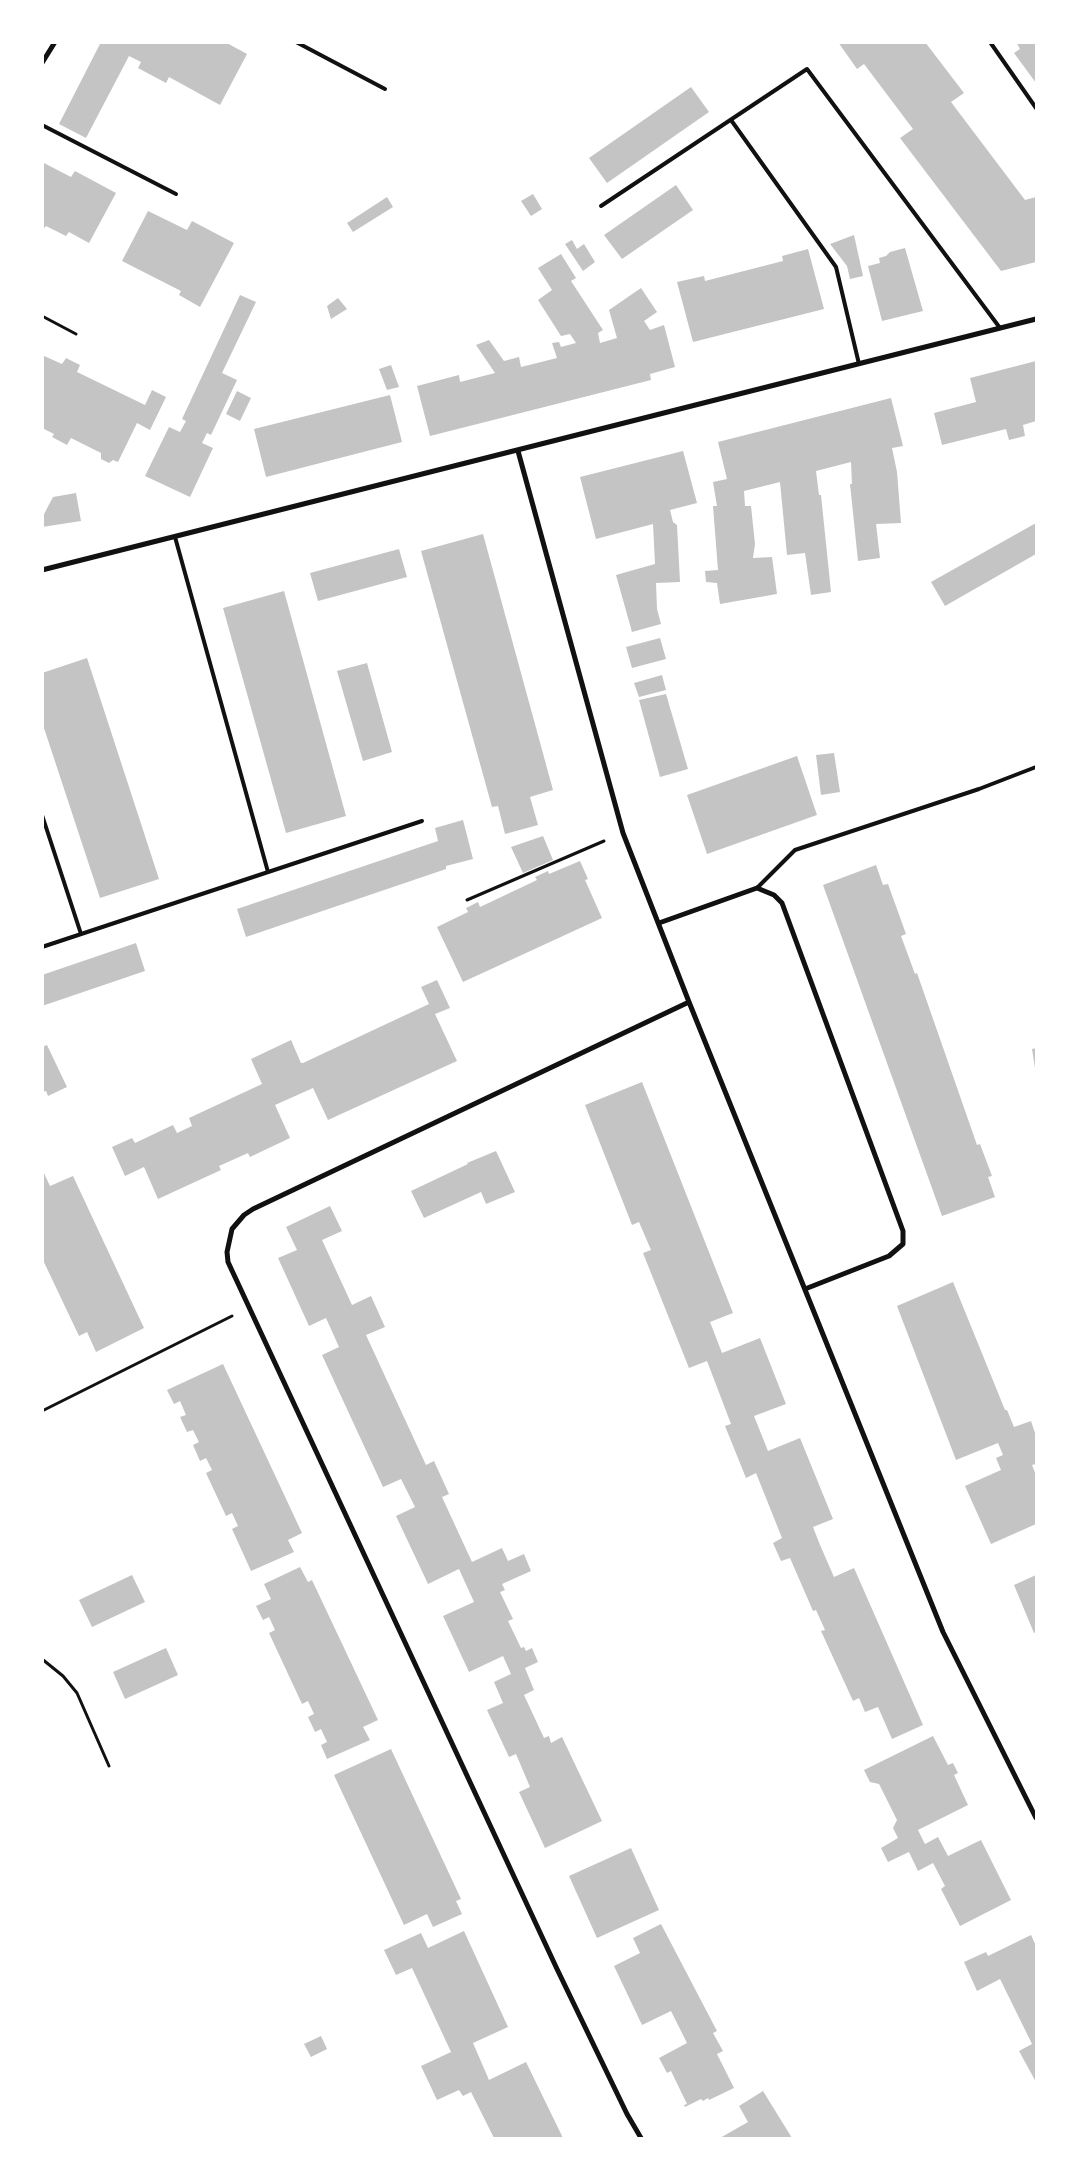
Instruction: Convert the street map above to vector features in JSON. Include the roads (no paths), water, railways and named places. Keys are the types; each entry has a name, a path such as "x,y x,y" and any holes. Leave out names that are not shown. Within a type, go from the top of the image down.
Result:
{"street":[{"path":"42,63 55,42"},
{"path":"42,570 1036,319"},
{"path":"518,451 623,833 689,1002 943,1632 1036,1818"},
{"path":"659,923 756,888 768,891 782,902 903,1231 903,1244 889,1256 805,1289"},
{"path":"641,2138 627,2114 557,1969 249,1308 228,1262 226,1252 232,1229 244,1215 264,1203 689,1002"}],"lane":[{"path":"296,42 385,89"},
{"path":"990,42 1036,108"},
{"path":"601,206 807,70 1000,328"},
{"path":"730,120 836,267 859,364"},
{"path":"42,125 176,194"},
{"path":"175,537 268,872"},
{"path":"756,888 794,850 979,789 1036,767"},
{"path":"42,815 81,934"},
{"path":"42,947 422,821"}]}
